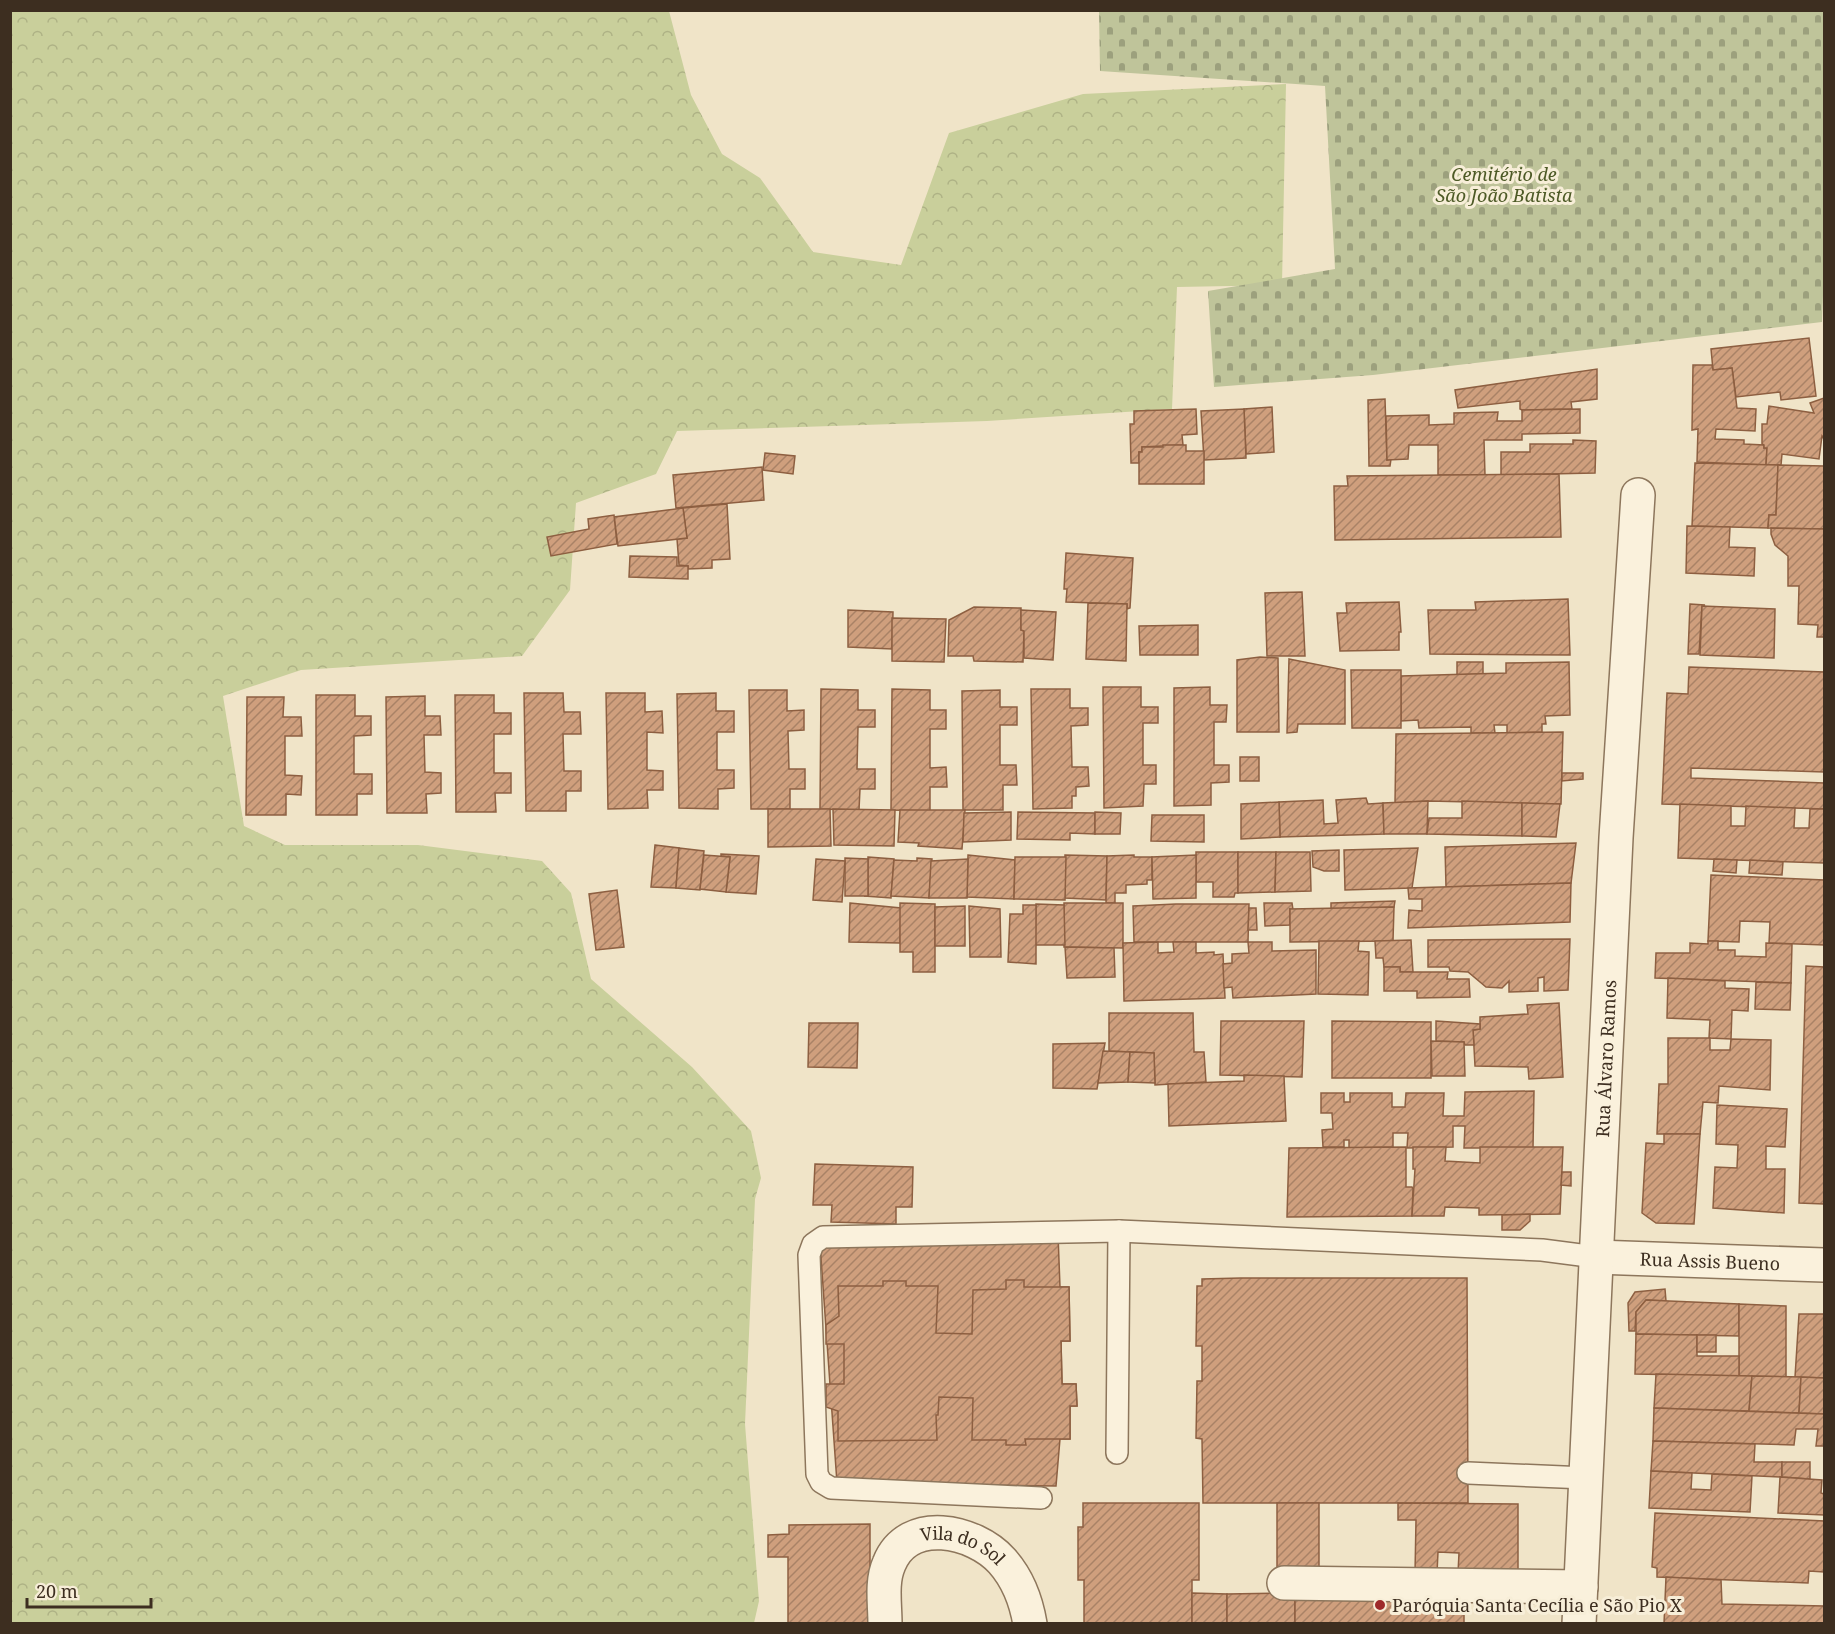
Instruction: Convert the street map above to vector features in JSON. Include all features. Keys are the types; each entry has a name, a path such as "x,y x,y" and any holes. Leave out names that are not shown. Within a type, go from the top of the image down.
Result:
{"street":[{"name":"Rua Álvaro Ramos","path":"1579,1623 1616,838 1638,495"},
{"name":"Rua Assis Bueno","path":"1596,1257 1824,1265"},
{"name":"Vila do Sol","path":"885,1623 885,1577 896,1551 908,1540 924,1533 945,1533 966,1537 985,1546 1001,1560 1014,1576 1026,1601 1030,1623"},
{"path":"1284,1583 1581,1587"}],"lane":[{"path":"1041,1498 831,1488 821,1482 817,1474 810,1255 813,1244 823,1237 1119,1231 1542,1250 1596,1257"},
{"path":"1117,1453 1119,1231"},
{"path":"1468,1473 1586,1478"}],"green space":[{"path":"11,11 669,11 691,95 722,154 760,178 813,252 901,265 949,133 1083,94 1286,84 1282,285 1177,287 1172,409 987,421 677,431 656,474 576,503 570,590 522,656 301,670 223,696 244,826 285,845 418,845 542,861 571,893 591,979 692,1067 751,1131 761,1178 755,1199 745,1424 759,1601 754,1623 11,1624"},
{"name":"Cemitério de São João Batista","path":"1099,11 1824,11 1822,322 1373,375 1214,387 1208,291 1335,269 1325,86 1100,71"}],"building":[{"path":"1809,338 1816,396 1781,400 1780,392 1736,397 1732,368 1713,370 1711,349"},
{"path":"1693,365 1712,365 1713,370 1732,368 1737,408 1756,409 1755,431 1716,429 1715,439 1744,440 1744,444 1764,445 1764,448 1767,448 1766,465 1697,462 1698,429 1692,430"},
{"path":"1597,369 1597,399 1571,402 1572,409 1522,410 1520,401 1458,408 1455,390"},
{"path":"1824,398 1824,439 1822,436 1819,459 1782,454 1781,465 1766,465 1767,448 1764,448 1762,444 1762,424 1767,424 1769,406 1814,413 1810,403"},
{"path":"1385,399 1387,460 1391,459 1390,466 1369,466 1368,400"},
{"path":"1272,407 1274,452 1246,454 1244,409"},
{"path":"1196,409 1197,434 1182,435 1183,445 1142,447 1142,452 1139,452 1139,463 1131,463 1130,424 1134,424 1134,411"},
{"path":"1244,409 1246,458 1204,460 1201,411"},
{"path":"1580,409 1580,433 1522,434 1522,440 1484,440 1485,475 1438,475 1438,445 1409,445 1408,459 1387,460 1386,416 1429,415 1429,425 1454,424 1454,413 1498,412 1497,421 1522,421 1522,410"},
{"path":"1573,440 1596,441 1595,473 1501,475 1501,452 1530,452 1530,444 1573,444"},
{"path":"1163,445 1186,445 1186,451 1204,451 1204,484 1139,484 1139,452 1142,452 1142,447 1163,447"},
{"path":"765,453 795,456 793,474 763,470"},
{"path":"1695,463 1778,465 1776,515 1769,515 1768,528 1692,526"},
{"path":"1778,465 1824,466 1824,529 1768,528 1769,515 1776,515"},
{"path":"762,467 764,500 676,508 673,475"},
{"path":"1559,474 1561,537 1335,540 1334,486 1348,486 1347,476"},
{"path":"727,504 730,559 712,560 712,568 688,569 688,566 679,565 677,539 687,538 683,508"},
{"path":"683,508 687,538 618,546 614,517"},
{"path":"614,515 617,544 551,556 547,537 589,529 588,519"},
{"path":"1687,526 1730,527 1729,547 1755,548 1754,576 1686,573"},
{"path":"1771,528 1824,529 1824,637 1817,637 1818,625 1798,624 1799,586 1788,586 1788,556 1775,545"},
{"path":"1066,553 1133,558 1130,608 1127,609 1127,604 1066,602 1067,589 1064,589"},
{"path":"630,556 677,557 677,566 688,566 688,579 629,577"},
{"path":"1302,592 1305,656 1267,656 1265,593"},
{"path":"1568,599 1570,655 1430,654 1428,610 1476,610 1475,602"},
{"path":"1399,602 1401,632 1399,632 1399,650 1340,651 1337,613 1347,613 1346,603"},
{"path":"1088,603 1127,604 1126,661 1086,659"},
{"path":"1690,604 1705,605 1702,606 1699,654 1688,654"},
{"path":"1702,606 1775,609 1774,658 1700,655"},
{"path":"974,607 1021,608 1021,630 1024,631 1023,662 974,661 973,656 948,656 949,620"},
{"path":"848,610 893,612 892,649 848,647"},
{"path":"1021,610 1056,612 1053,660 1024,658"},
{"path":"892,618 946,619 944,662 892,661"},
{"path":"1198,625 1198,655 1140,655 1139,626"},
{"path":"1260,657 1278,658 1279,732 1237,732 1237,660"},
{"path":"1289,659 1345,670 1345,724 1298,724 1297,732 1287,733"},
{"path":"1457,662 1483,662 1483,674 1457,675"},
{"path":"1569,662 1570,715 1545,716 1546,724 1542,724 1542,732 1507,733 1507,725 1494,725 1495,733 1471,733 1471,727 1419,728 1418,720 1401,721 1401,676 1506,673 1506,663"},
{"path":"1689,667 1824,672 1824,772 1691,768 1691,778 1824,783 1824,809 1662,804 1667,693 1688,694"},
{"path":"1351,670 1401,670 1401,728 1352,728"},
{"path":"1103,687 1141,687 1141,707 1158,707 1158,723 1143,723 1143,765 1156,765 1156,784 1144,784 1143,806 1104,808"},
{"path":"1210,687 1210,705 1227,705 1226,722 1214,722 1214,765 1229,765 1229,782 1211,783 1211,805 1174,806 1174,688"},
{"path":"821,689 858,690 858,710 875,710 875,727 858,727 857,769 875,769 875,789 860,789 859,810 820,809"},
{"path":"892,689 930,690 930,710 946,710 946,729 930,729 930,768 946,767 947,787 930,787 930,811 891,810"},
{"path":"1031,689 1070,689 1070,708 1088,708 1088,725 1071,726 1072,767 1088,767 1089,786 1076,787 1076,796 1072,796 1072,808 1033,809"},
{"path":"749,690 787,690 787,711 804,710 804,730 788,731 789,769 805,769 805,789 790,789 790,809 751,809"},
{"path":"1000,690 1000,707 1017,707 1017,725 1000,725 1000,765 1016,765 1017,785 1003,785 1003,810 963,810 962,691"},
{"path":"524,693 563,693 564,712 580,712 581,734 563,734 564,771 581,771 581,791 566,791 566,811 526,811"},
{"path":"606,693 645,693 645,712 662,711 663,733 647,732 647,770 663,771 663,790 647,790 648,808 608,809"},
{"path":"716,693 716,711 734,711 734,732 717,732 717,770 734,770 734,788 718,789 718,809 679,808 677,694"},
{"path":"316,695 355,695 355,716 371,716 371,735 354,736 354,774 372,774 372,794 357,794 357,815 316,815"},
{"path":"455,695 494,695 494,713 511,713 511,734 494,734 494,773 511,773 511,793 495,793 496,812 456,812"},
{"path":"425,696 425,716 440,716 441,735 424,735 425,772 441,773 441,793 426,794 427,813 387,813 386,697"},
{"path":"247,697 284,697 283,717 301,717 302,736 285,736 285,775 302,776 301,795 286,794 286,815 246,815"},
{"path":"1563,732 1561,804 1428,801 1395,803 1396,734"},
{"path":"1240,757 1259,757 1259,781 1240,781"},
{"path":"1562,773 1583,773 1583,779 1562,781"},
{"path":"1366,798 1368,804 1383,803 1384,834 1280,837 1279,802 1323,800 1324,824 1338,823 1336,800"},
{"path":"1428,801 1427,834 1384,834 1383,803"},
{"path":"1462,801 1522,803 1522,836 1427,834 1429,818 1462,818"},
{"path":"1279,802 1280,837 1241,839 1241,804"},
{"path":"1522,803 1560,804 1556,837 1522,836"},
{"path":"1680,804 1731,806 1731,826 1745,826 1746,806 1795,808 1794,828 1809,828 1810,809 1824,809 1824,863 1678,858"},
{"path":"768,809 830,809 831,846 768,847"},
{"path":"833,809 895,810 894,846 834,845"},
{"path":"900,810 965,810 962,849 918,846 919,843 898,842"},
{"path":"1011,812 1011,840 963,842 964,813"},
{"path":"1018,812 1095,813 1095,834 1070,833 1070,840 1017,839"},
{"path":"1095,812 1121,813 1120,834 1095,834"},
{"path":"1152,815 1204,815 1204,842 1151,841"},
{"path":"1576,843 1571,883 1446,887 1445,847"},
{"path":"655,845 679,848 676,888 651,887"},
{"path":"679,848 704,851 700,890 676,888"},
{"path":"1418,848 1412,888 1345,890 1344,850"},
{"path":"1339,850 1339,871 1324,871 1313,867 1312,851"},
{"path":"1196,852 1238,852 1238,893 1235,893 1234,897 1213,897 1213,882 1196,882"},
{"path":"1238,852 1276,852 1275,892 1238,893"},
{"path":"1276,852 1310,852 1311,891 1275,892"},
{"path":"721,854 759,856 756,894 726,892 730,857 721,856"},
{"path":"704,855 730,857 726,892 700,889"},
{"path":"968,855 1015,860 1014,899 967,897"},
{"path":"1065,855 1107,856 1106,900 1065,898"},
{"path":"1134,855 1134,857 1152,857 1152,880 1147,880 1147,884 1126,885 1126,893 1115,893 1115,903 1106,903 1107,856"},
{"path":"1196,855 1196,898 1153,899 1152,857"},
{"path":"868,857 894,859 891,898 864,896 868,896"},
{"path":"1015,857 1066,857 1065,900 1014,899"},
{"path":"845,858 868,859 868,896 845,896"},
{"path":"917,858 932,859 929,898 891,896 894,860 917,861"},
{"path":"816,859 845,861 842,902 813,900"},
{"path":"968,859 967,898 929,898 931,861"},
{"path":"1714,859 1737,860 1736,873 1713,871"},
{"path":"1750,860 1783,862 1782,875 1749,873"},
{"path":"1711,875 1824,880 1824,945 1769,943 1770,922 1740,921 1739,942 1708,941"},
{"path":"1571,883 1570,922 1408,928 1409,910 1422,911 1422,899 1409,899 1408,888"},
{"path":"617,890 624,947 596,950 589,894"},
{"path":"1395,901 1394,907 1331,909 1331,903"},
{"path":"850,903 901,908 900,943 849,942"},
{"path":"900,903 935,904 935,972 913,972 913,952 900,952"},
{"path":"1064,903 1123,903 1123,948 1064,947"},
{"path":"1264,903 1292,903 1290,925 1265,926"},
{"path":"1036,904 1064,905 1065,945 1035,945"},
{"path":"1249,904 1248,942 1134,942 1133,906"},
{"path":"1023,905 1036,905 1036,964 1008,962 1010,914 1023,914"},
{"path":"965,906 965,946 935,946 935,907"},
{"path":"969,906 1000,909 1001,957 970,957"},
{"path":"1394,907 1393,941 1290,942 1290,909"},
{"path":"1249,908 1256,908 1257,930 1248,930"},
{"path":"1570,939 1568,990 1544,991 1544,977 1538,978 1538,991 1509,992 1509,981 1502,988 1486,987 1468,972 1450,971 1449,967 1428,967 1428,940"},
{"path":"1411,940 1413,972 1400,972 1400,967 1384,967 1383,958 1376,958 1375,941"},
{"path":"1319,941 1359,941 1358,951 1369,952 1368,995 1318,994"},
{"path":"1708,941 1718,941 1718,950 1735,950 1735,956 1766,957 1766,943 1792,944 1791,983 1655,978 1656,953 1690,953 1690,943 1708,944"},
{"path":"1158,942 1158,953 1174,952 1173,942 1196,942 1196,953 1223,954 1225,998 1124,1001 1123,943"},
{"path":"1248,942 1272,942 1272,951 1316,950 1316,994 1233,998 1232,987 1224,988 1223,964 1232,963 1232,954 1249,953"},
{"path":"1065,947 1114,948 1115,977 1067,978"},
{"path":"1806,966 1824,967 1824,1204 1799,1203"},
{"path":"1384,967 1400,967 1400,972 1448,972 1447,979 1469,979 1470,997 1417,998 1417,991 1384,991"},
{"path":"1668,978 1725,981 1725,988 1749,989 1748,1011 1732,1010 1731,1039 1709,1038 1710,1020 1667,1018"},
{"path":"1756,982 1791,983 1790,1010 1755,1009"},
{"path":"1559,1003 1563,1077 1529,1079 1528,1067 1475,1066 1473,1030 1480,1029 1480,1017 1528,1014 1527,1005"},
{"path":"1109,1013 1193,1013 1194,1052 1204,1052 1206,1082 1155,1085 1154,1053 1109,1051"},
{"path":"1221,1021 1304,1021 1302,1077 1220,1075"},
{"path":"1332,1021 1431,1022 1431,1078 1332,1078"},
{"path":"1436,1021 1480,1024 1480,1029 1473,1030 1474,1045 1465,1045 1464,1042 1436,1041"},
{"path":"809,1023 858,1023 857,1068 808,1067"},
{"path":"1668,1038 1710,1038 1710,1050 1730,1050 1731,1039 1771,1040 1770,1090 1719,1086 1718,1103 1703,1102 1700,1134 1657,1134 1659,1084 1668,1084"},
{"path":"1431,1041 1464,1042 1465,1076 1432,1076"},
{"path":"1105,1043 1097,1089 1053,1088 1053,1044"},
{"path":"1103,1051 1130,1052 1128,1082 1098,1083"},
{"path":"1130,1052 1154,1053 1155,1083 1128,1082"},
{"path":"1244,1075 1284,1076 1286,1121 1169,1126 1168,1084 1244,1081"},
{"path":"1534,1091 1533,1148 1464,1148 1465,1126 1453,1126 1453,1147 1407,1148 1408,1133 1393,1133 1393,1147 1349,1148 1349,1140 1344,1140 1344,1147 1323,1147 1322,1130 1333,1129 1332,1113 1321,1113 1321,1093 1344,1093 1344,1102 1350,1102 1350,1093 1392,1093 1392,1107 1405,1107 1406,1093 1444,1093 1443,1116 1464,1116 1465,1092"},
{"path":"1717,1105 1787,1109 1785,1147 1766,1146 1766,1169 1785,1169 1784,1213 1713,1208 1715,1167 1737,1168 1738,1145 1716,1144"},
{"path":"1664,1134 1700,1134 1694,1224 1656,1223 1642,1213 1646,1143 1664,1144"},
{"path":"1406,1147 1406,1187 1413,1189 1412,1216 1287,1217 1289,1148"},
{"path":"1413,1147 1446,1147 1445,1161 1480,1163 1480,1147 1563,1147 1560,1214 1479,1215 1479,1208 1445,1207 1444,1216 1412,1216 1415,1169 1413,1169"},
{"path":"815,1164 913,1167 912,1207 896,1207 896,1224 831,1222 832,1205 813,1205"},
{"path":"1562,1172 1571,1172 1571,1186 1561,1185"},
{"path":"1530,1214 1530,1221 1520,1230 1502,1230 1502,1215"},
{"path":"1058,1234 1060,1287 1069,1287 1070,1341 1061,1341 1062,1384 1076,1384 1077,1406 1070,1406 1070,1439 1060,1439 1056,1486 837,1483 820,1244"},
{"path":"1467,1278 1468,1503 1203,1503 1202,1439 1196,1438 1197,1381 1202,1381 1202,1346 1196,1346 1197,1286 1202,1286 1202,1279"},
{"path":"1006,1280 1024,1280 1024,1287 1069,1287 1070,1341 1061,1341 1062,1384 1076,1384 1077,1406 1070,1406 1070,1439 1025,1439 1026,1445 1006,1445 1006,1440 972,1440 973,1398 939,1397 938,1415 936,1415 937,1440 838,1441 838,1411 826,1407 826,1384 844,1384 844,1344 826,1344 826,1325 839,1316 838,1286 883,1286 883,1281 906,1281 906,1286 938,1286 936,1333 972,1334 973,1290 1006,1289"},
{"path":"1665,1289 1666,1301 1646,1300 1636,1312 1635,1331 1629,1331 1628,1303 1635,1292"},
{"path":"1646,1300 1739,1304 1739,1336 1636,1334 1636,1312"},
{"path":"1739,1304 1786,1306 1786,1377 1739,1376"},
{"path":"1799,1314 1824,1314 1824,1378 1795,1377"},
{"path":"1636,1334 1697,1335 1697,1356 1739,1356 1739,1376 1635,1374"},
{"path":"1697,1335 1716,1335 1716,1352 1697,1352"},
{"path":"1656,1374 1752,1376 1749,1411 1654,1408"},
{"path":"1752,1376 1801,1377 1799,1413 1749,1411"},
{"path":"1801,1377 1824,1378 1824,1414 1799,1413"},
{"path":"1654,1408 1824,1414 1824,1446 1816,1446 1818,1429 1796,1429 1794,1445 1653,1441"},
{"path":"1653,1441 1755,1444 1754,1462 1782,1462 1782,1477 1651,1471"},
{"path":"1782,1462 1810,1462 1810,1479 1782,1477"},
{"path":"1651,1471 1692,1473 1691,1489 1711,1490 1712,1474 1752,1476 1750,1512 1649,1508"},
{"path":"1780,1477 1822,1480 1824,1515 1778,1513"},
{"path":"1083,1503 1199,1503 1199,1580 1192,1580 1192,1624 1084,1624 1084,1580 1078,1580 1078,1527 1083,1527"},
{"path":"1277,1503 1319,1503 1319,1573 1277,1572"},
{"path":"1398,1503 1518,1504 1518,1573 1458,1573 1459,1553 1438,1552 1437,1573 1415,1573 1416,1520 1398,1520"},
{"path":"1655,1513 1824,1521 1824,1572 1809,1571 1808,1583 1657,1577 1657,1568 1652,1567"},
{"path":"870,1524 870,1624 788,1624 788,1557 768,1557 768,1535 789,1534 789,1525"},
{"path":"1666,1577 1721,1580 1722,1604 1824,1606 1824,1624 1664,1624"},
{"path":"1192,1593 1227,1594 1227,1624 1192,1624"},
{"path":"1295,1593 1295,1624 1227,1624 1227,1594"},
{"name":"Paróquia Santa Cecília e São Pio X","path":"1295,1593 1464,1594 1464,1624 1295,1624"}],"place":[{"name":"Paróquia Santa Cecília e São Pio X","path":"1380,1605"}]}
